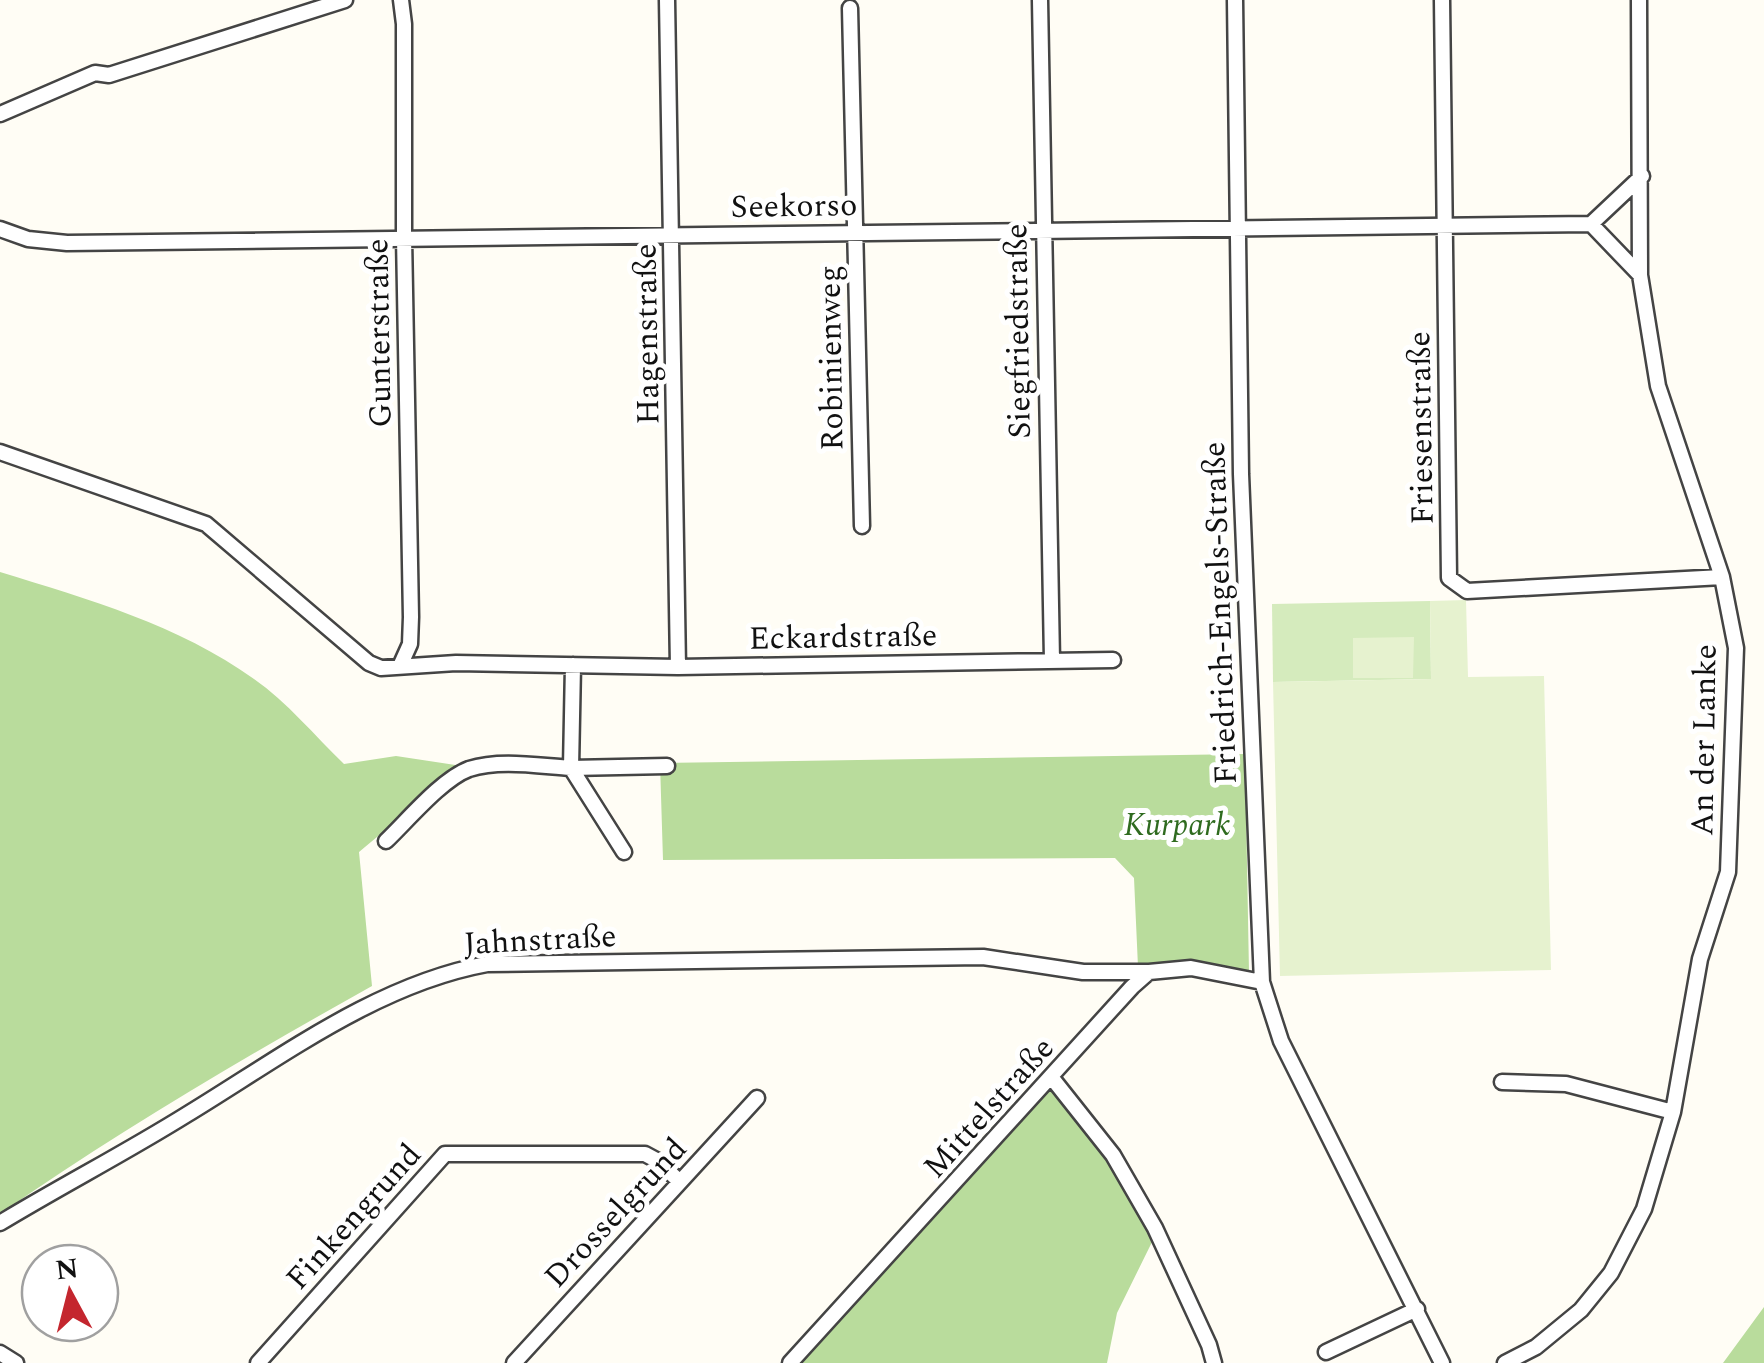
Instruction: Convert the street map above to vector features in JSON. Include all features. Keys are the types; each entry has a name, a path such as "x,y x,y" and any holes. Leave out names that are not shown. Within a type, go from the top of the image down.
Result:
{"street":[{"path":"0,114 95,73 108,75 346,0"},
{"name":"Gunterstraße","path":"401,0 411,618 410,644 401,664"},
{"name":"Hagenstraße","path":"667,0 678,667"},
{"name":"Siegfriedstraße","path":"1040,0 1052,660"},
{"name":"Friedrich-Engels-Straße","path":"1234,0 1248,676 1262,982 1281,1041 1442,1363"},
{"name":"Friesenstraße","path":"1442,0 1449,578 1466,591 1722,577"},
{"name":"An der Lanke","path":"1505,1363 1561,1329 1581,1310 1611,1272 1644,1209 1673,1112 1700,959 1728,872 1736,648 1722,577 1658,386 1640,275 1640,0"},
{"name":"Robinienweg","path":"850,8 862,526"},
{"path":"1640,275 1592,224 1642,176"},
{"name":"Seekorso","path":"0,229 28,239 67,243 1592,224"},
{"name":"Eckardstraße","path":"0,452 206,524 369,663 381,668 456,663 678,667 1113,660"},
{"path":"574,665 571,768 624,852"},
{"path":"386,840 450,781 470,770 511,764 571,768 667,766"},
{"name":"Jahnstraße","path":"0,1223 325,1031 418,981 454,970 487,964 983,957 1083,972 1149,972"},
{"path":"1149,972 1191,968 1262,982"},
{"name":"Mittelstraße","path":"790,1363 1149,972"},
{"path":"1052,1078 1122,1170 1155,1228 1214,1363"},
{"path":"1502,1082 1566,1084 1673,1112"},
{"name":"Drosselgrund","path":"514,1363 757,1098"},
{"name":"Finkengrund","path":"258,1363 444,1154 646,1154 680,1182"},
{"path":"1326,1352 1418,1309"},
{"path":"0,1352 16,1363"}],"green space":[{"path":"0,572 132,615 195,643 278,698 344,764 396,756 462,766 359,852 372,986 90,1153 0,1214"},
{"path":"1466,600 1468,677 1544,676 1551,970 1280,976 1273,682 1431,679 1430,601"},
{"path":"1430,601 1431,679 1273,682 1272,604"},
{"path":"1414,637 1413,678 1353,678 1353,638"},
{"name":"Kurpark","path":"1245,754 1249,972 1138,967 1134,878 1115,858 663,860 660,763"},
{"path":"1052,1087 1110,1159 1153,1240 1117,1313 1107,1363 801,1363"},
{"path":"1764,1307 1764,1363 1723,1363"}]}
